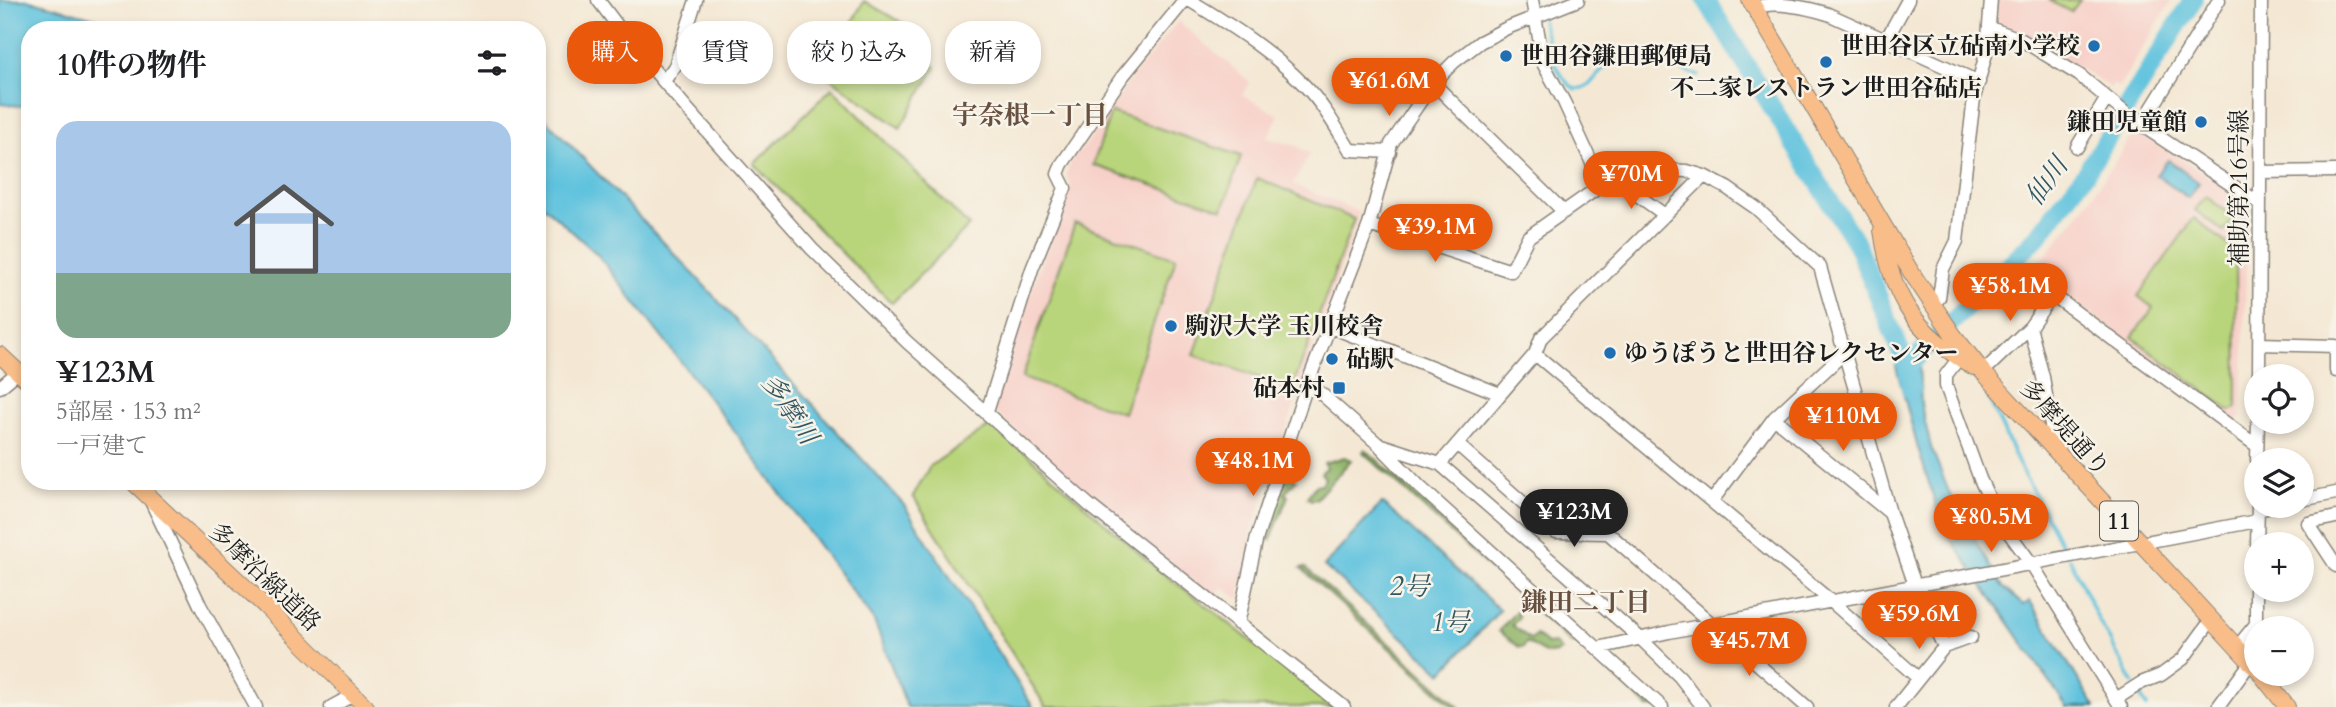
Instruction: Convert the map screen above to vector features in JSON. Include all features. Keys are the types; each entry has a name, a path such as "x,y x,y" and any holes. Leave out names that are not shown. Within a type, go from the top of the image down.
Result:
{"main road":[{"name":"多摩堤通り","path":"1753,4 1911,272 1954,336 1983,372 2244,653"},
{"name":"多摩堤通り","path":"1880,217 1891,270 1909,312 1922,329 1945,350 1983,372"},
{"path":"0,355 21,374"},
{"name":"多摩沿線道路","path":"141,490 265,606 366,707"},
{"name":"多摩堤通り","path":"2270,686 2287,707"}],"street":[{"path":"598,0 664,81 812,249 907,342 1089,505 1344,707"},
{"path":"664,81 675,66 696,0"},
{"path":"987,412 1032,269 1065,188 1058,174 1062,164 1122,78 1187,0 1241,32 1277,59 1308,89 1350,150 1390,152"},
{"path":"1532,0 1544,65 1602,186"},
{"path":"1238,624 1257,537 1308,382 1368,225 1391,144 1433,83 1454,62 1480,42 1507,28 1578,0"},
{"path":"1886,38 1908,0"},
{"path":"1936,310 1943,269 1956,241 1974,98 1987,50 1991,0"},
{"path":"2138,122 2219,0"},
{"name":"補助第216号線","path":"2259,364 2261,0"},
{"path":"1753,4 1803,6 1828,14 1979,82"},
{"path":"1990,28 2020,39 2079,75 2138,122 2259,202"},
{"path":"1433,83 1564,212"},
{"path":"2077,147 2110,100"},
{"path":"1368,225 1511,271 1528,237 1602,186 1645,169 1687,171 1727,188 1756,208 1820,267 1890,513 1915,585 1944,647"},
{"path":"2260,172 2336,171"},
{"path":"1440,464 1535,354 1541,338 1704,177"},
{"path":"1615,179 1665,215"},
{"path":"2026,271 2053,298 2057,298 2257,446"},
{"path":"1983,372 2030,327 2053,298"},
{"path":"1331,327 1500,394"},
{"path":"2030,327 2043,377 2053,437 2049,442"},
{"path":"2260,344 2336,348 2336,371"},
{"path":"1712,501 1774,418 1844,352"},
{"path":"1535,354 1832,602 1918,678"},
{"path":"1959,358 1945,379 1980,479 1999,519 2031,563 2119,703 2129,690 2161,675 2183,659 2212,619"},
{"path":"0,387 21,378"},
{"path":"1308,382 1378,444 1420,488 1662,707"},
{"path":"1774,418 1890,513"},
{"path":"2257,446 2258,434"},
{"path":"1378,444 1440,464 1641,639 1680,677 1703,707"},
{"path":"1457,444 1556,532 1608,533 1807,707"},
{"path":"148,490 200,606 256,707"},
{"path":"2314,497 2336,493"},
{"path":"1598,648 2140,543 2244,515"},
{"path":"2336,517 2308,523 2336,566"},
{"path":"2238,646 2256,624 2256,602"},
{"path":"1896,707 1944,647 1971,638"},
{"path":"2218,707 2244,680"},
{"path":"331,707 353,695"}],"shaded area":[{"name":"世田谷区立砧南小学校","path":"1999,0 2172,0 2119,87 2113,84 2111,88 2015,29 2000,23 1997,18"},
{"name":"駒沢大学 玉川校舎","path":"1178,21 1250,82 1242,95 1279,115 1267,138 1297,146 1310,154 1293,184 1359,212 1253,528 1239,599 1222,587 1214,598 1098,504 993,410 1038,271 1071,187 1066,174 1073,158 1084,148 1131,79"},
{"path":"2135,130 2245,199 2248,206 2242,416 2232,422 2034,270 2089,201"}],"green space":[{"path":"2048,0 2080,0 2071,12"},
{"path":"864,1 899,21 853,21"},
{"path":"838,84 926,84 900,128"},
{"path":"832,88 969,226 892,303 754,164"},
{"path":"1111,112 1241,156 1223,209 1093,165"},
{"path":"1257,178 1354,219 1292,389 1194,355"},
{"path":"2206,196 2234,218 2224,232 2195,210"},
{"path":"2194,218 2236,251 2237,407 2230,411 2132,337 2153,308 2138,296"},
{"path":"1075,223 1176,258 1123,413 1022,378"},
{"path":"993,424 1156,568 1333,707 1046,707 913,496 930,466"},
{"path":"1365,449 1577,640 1576,643 1571,643 1363,452"},
{"path":"1344,457 1351,460 1316,499 1307,497 1325,478 1321,473 1326,468 1324,463"},
{"path":"1286,473 1296,480 1285,493 1288,496 1270,541 1266,537"},
{"path":"1304,567 1459,707 1454,707 1301,568"},
{"path":"1516,611 1519,617 1512,625 1531,640 1536,635 1547,644 1555,643 1561,651 1547,654 1527,642 1523,647 1519,647 1499,631"},
{"path":"1600,658 1654,707 1648,707 1598,661"}],"water":[{"path":"0,0 29,0 105,21 21,21 21,106 0,104"},
{"name":"多摩川","path":"546,119 690,270 904,505 1033,707 907,707 874,621 732,428 597,254 546,208"},
{"path":"2168,160 2199,183 2188,198 2156,175"},
{"path":"1919,363 1921,405 1931,447 1953,502 2003,587 2023,605 2030,601 2095,707 2067,707 1943,528 1896,366"},
{"path":"1382,503 1500,610 1442,673 1324,566"}],"waterway":[{"path":"1706,0 1857,245 1907,367 1911,390"},
{"name":"仙川","path":"1907,367 2038,236 2085,174 2193,0"},
{"path":"1542,20 1557,67 1575,89 1588,85 1612,60 1625,56 1658,62 1699,76"},
{"path":"1969,372 1984,388 2018,463 2066,553"},
{"path":"2070,559 2098,619 2133,683"},
{"path":"2137,690 2147,707"}],"place":[{"name":"世田谷区立砧南小学校","path":"2094,46"},
{"name":"世田谷鎌田郵便局","path":"1506,56"},
{"name":"不二家レストラン世田谷砧店","path":"1826,62"},
{"name":"鎌田児童館","path":"2201,122"},
{"name":"駒沢大学 玉川校舎","path":"1171,326"},
{"name":"ゆうぽうと世田谷レクセンター","path":"1610,353"},
{"name":"砧駅","path":"1332,359"},
{"name":"砧本村","path":"1339,388"}],"district":[{"name":"宇奈根一丁目","path":"1030,115"},
{"name":"鎌田二丁目","path":"1586,602"}],"water label":[{"name":"2号","path":"1410,586"},
{"name":"1号","path":"1450,622"}]}
